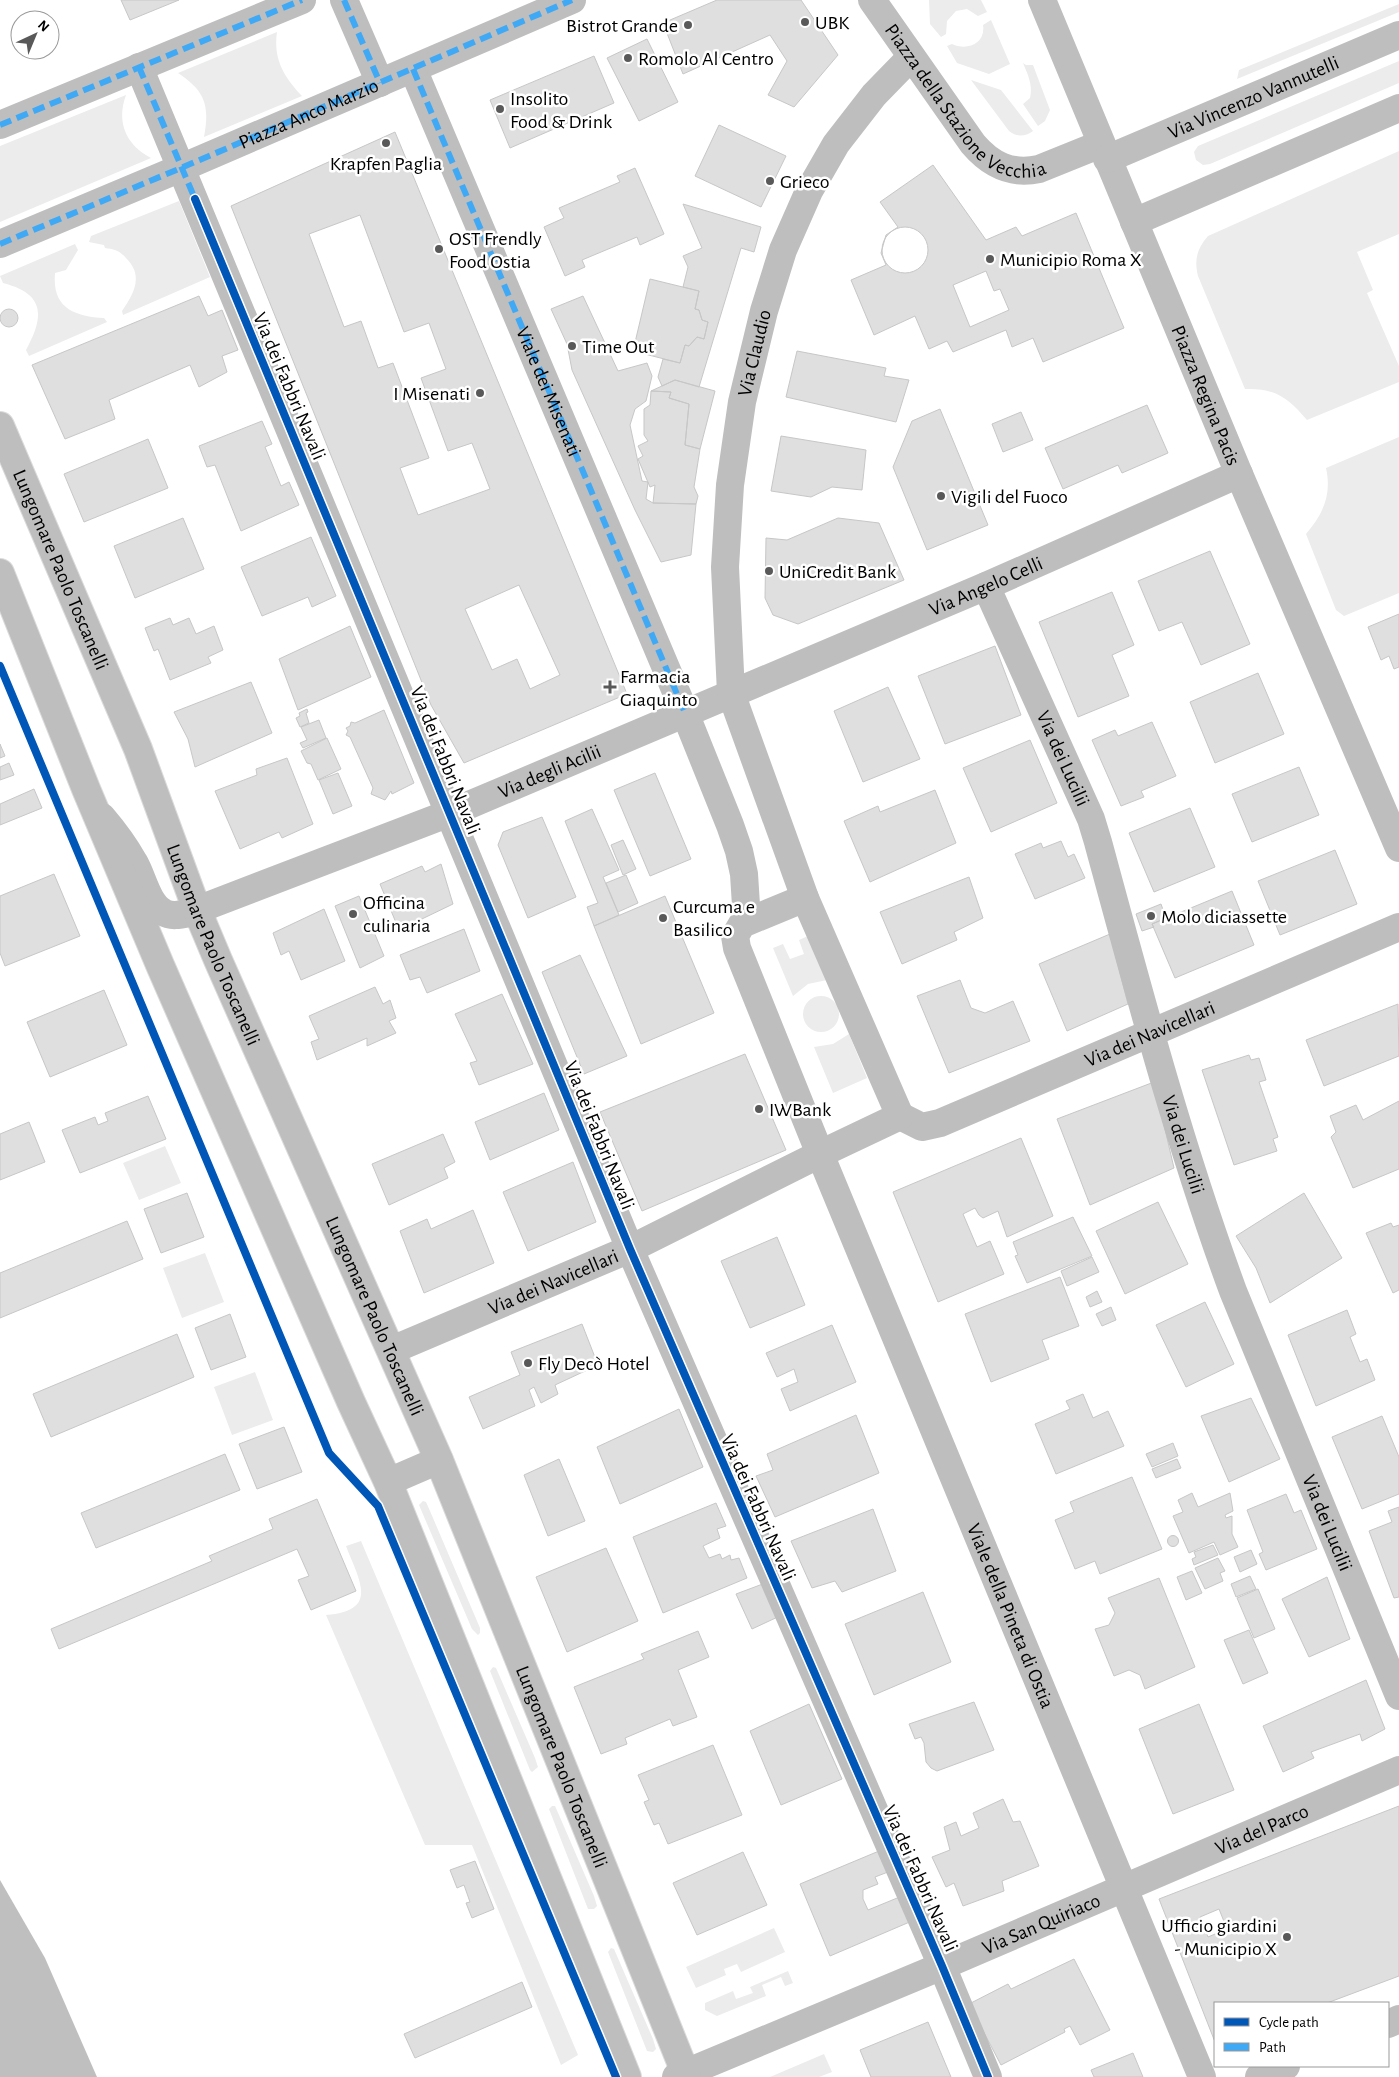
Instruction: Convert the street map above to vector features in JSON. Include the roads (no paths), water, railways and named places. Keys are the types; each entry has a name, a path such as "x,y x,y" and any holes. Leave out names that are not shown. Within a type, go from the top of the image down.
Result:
{"street":[{"path":"0,125 302,0"},
{"name":"Piazza Anco Marzio","path":"0,244 380,83 344,0"},
{"path":"380,83 572,0"},
{"name":"Piazza della Stazione Vecchia","path":"872,0 972,144 983,155 1002,167 1021,172 1039,169 1104,151"},
{"path":"1042,0 1104,151"},
{"name":"Via Vincenzo Vannutelli","path":"1104,151 1399,36"},
{"name":"Via Claudio","path":"900,1116 805,898 731,693 725,567 730,485 742,402 766,303 789,233 822,167 860,112 911,57"},
{"path":"139,66 182,168"},
{"name":"Viale dei Misenati","path":"413,69 685,712 736,843 744,874 747,921"},
{"path":"1134,222 1399,108"},
{"name":"Piazza Regina Pacis","path":"1104,151 1399,848"},
{"name":"Via dei Fabbri Navali","path":"182,168 630,1249 942,1966 988,2077"},
{"name":"Lungomare Paolo Toscanelli","path":"0,426 138,749 197,910 439,1460 683,2076"},
{"name":"Via Angelo Celli","path":"731,693 986,586 1240,474"},
{"path":"0,573 93,807 351,1402 388,1482 627,2077"},
{"name":"Via dei Lucilii","path":"986,586 1093,825 1150,1033 1216,1245 1399,1696"},
{"name":"Via degli Acilii","path":"93,807 126,849 140,873 152,900 160,911 172,916 197,910 450,813 731,693"},
{"path":"747,921 805,898"},
{"name":"Viale della Pineta di Ostia","path":"747,921 737,932 737,948 820,1154 1202,2077"},
{"name":"Via dei Navicellari","path":"392,1350 630,1249 900,1116 922,1127 940,1123 1399,927"},
{"path":"388,1482 439,1460"},
{"name":"Via del Parco","path":"1124,1888 1399,1770"},
{"name":"Via San Quiriaco","path":"683,2076 1124,1888"},
{"path":"1259,2077 1284,2067"}],"place":[{"name":"UBK","path":"805,22"},
{"name":"Bistrot Grande","path":"688,25"},
{"name":"Romolo Al Centro","path":"628,58"},
{"name":"Insolito Food & Drink","path":"500,109"},
{"name":"Krapfen Paglia","path":"386,143"},
{"name":"Grieco","path":"770,181"},
{"name":"OST Frendly Food Ostia","path":"439,249"},
{"name":"Municipio Roma X","path":"990,259"},
{"name":"Time Out","path":"572,346"},
{"name":"I Misenati","path":"480,393"},
{"name":"Vigili del Fuoco","path":"941,496"},
{"name":"UniCredit Bank","path":"769,571"},
{"name":"Farmacia Giaquinto","path":"610,687"},
{"name":"Officina culinaria","path":"353,914"},
{"name":"Molo diciassette","path":"1151,916"},
{"name":"Curcuma e Basilico","path":"663,918"},
{"name":"IWBank","path":"759,1109"},
{"name":"Fly Decò Hotel","path":"528,1363"},
{"name":"Ufficio giardini - Municipio X","path":"1287,1937"}]}
